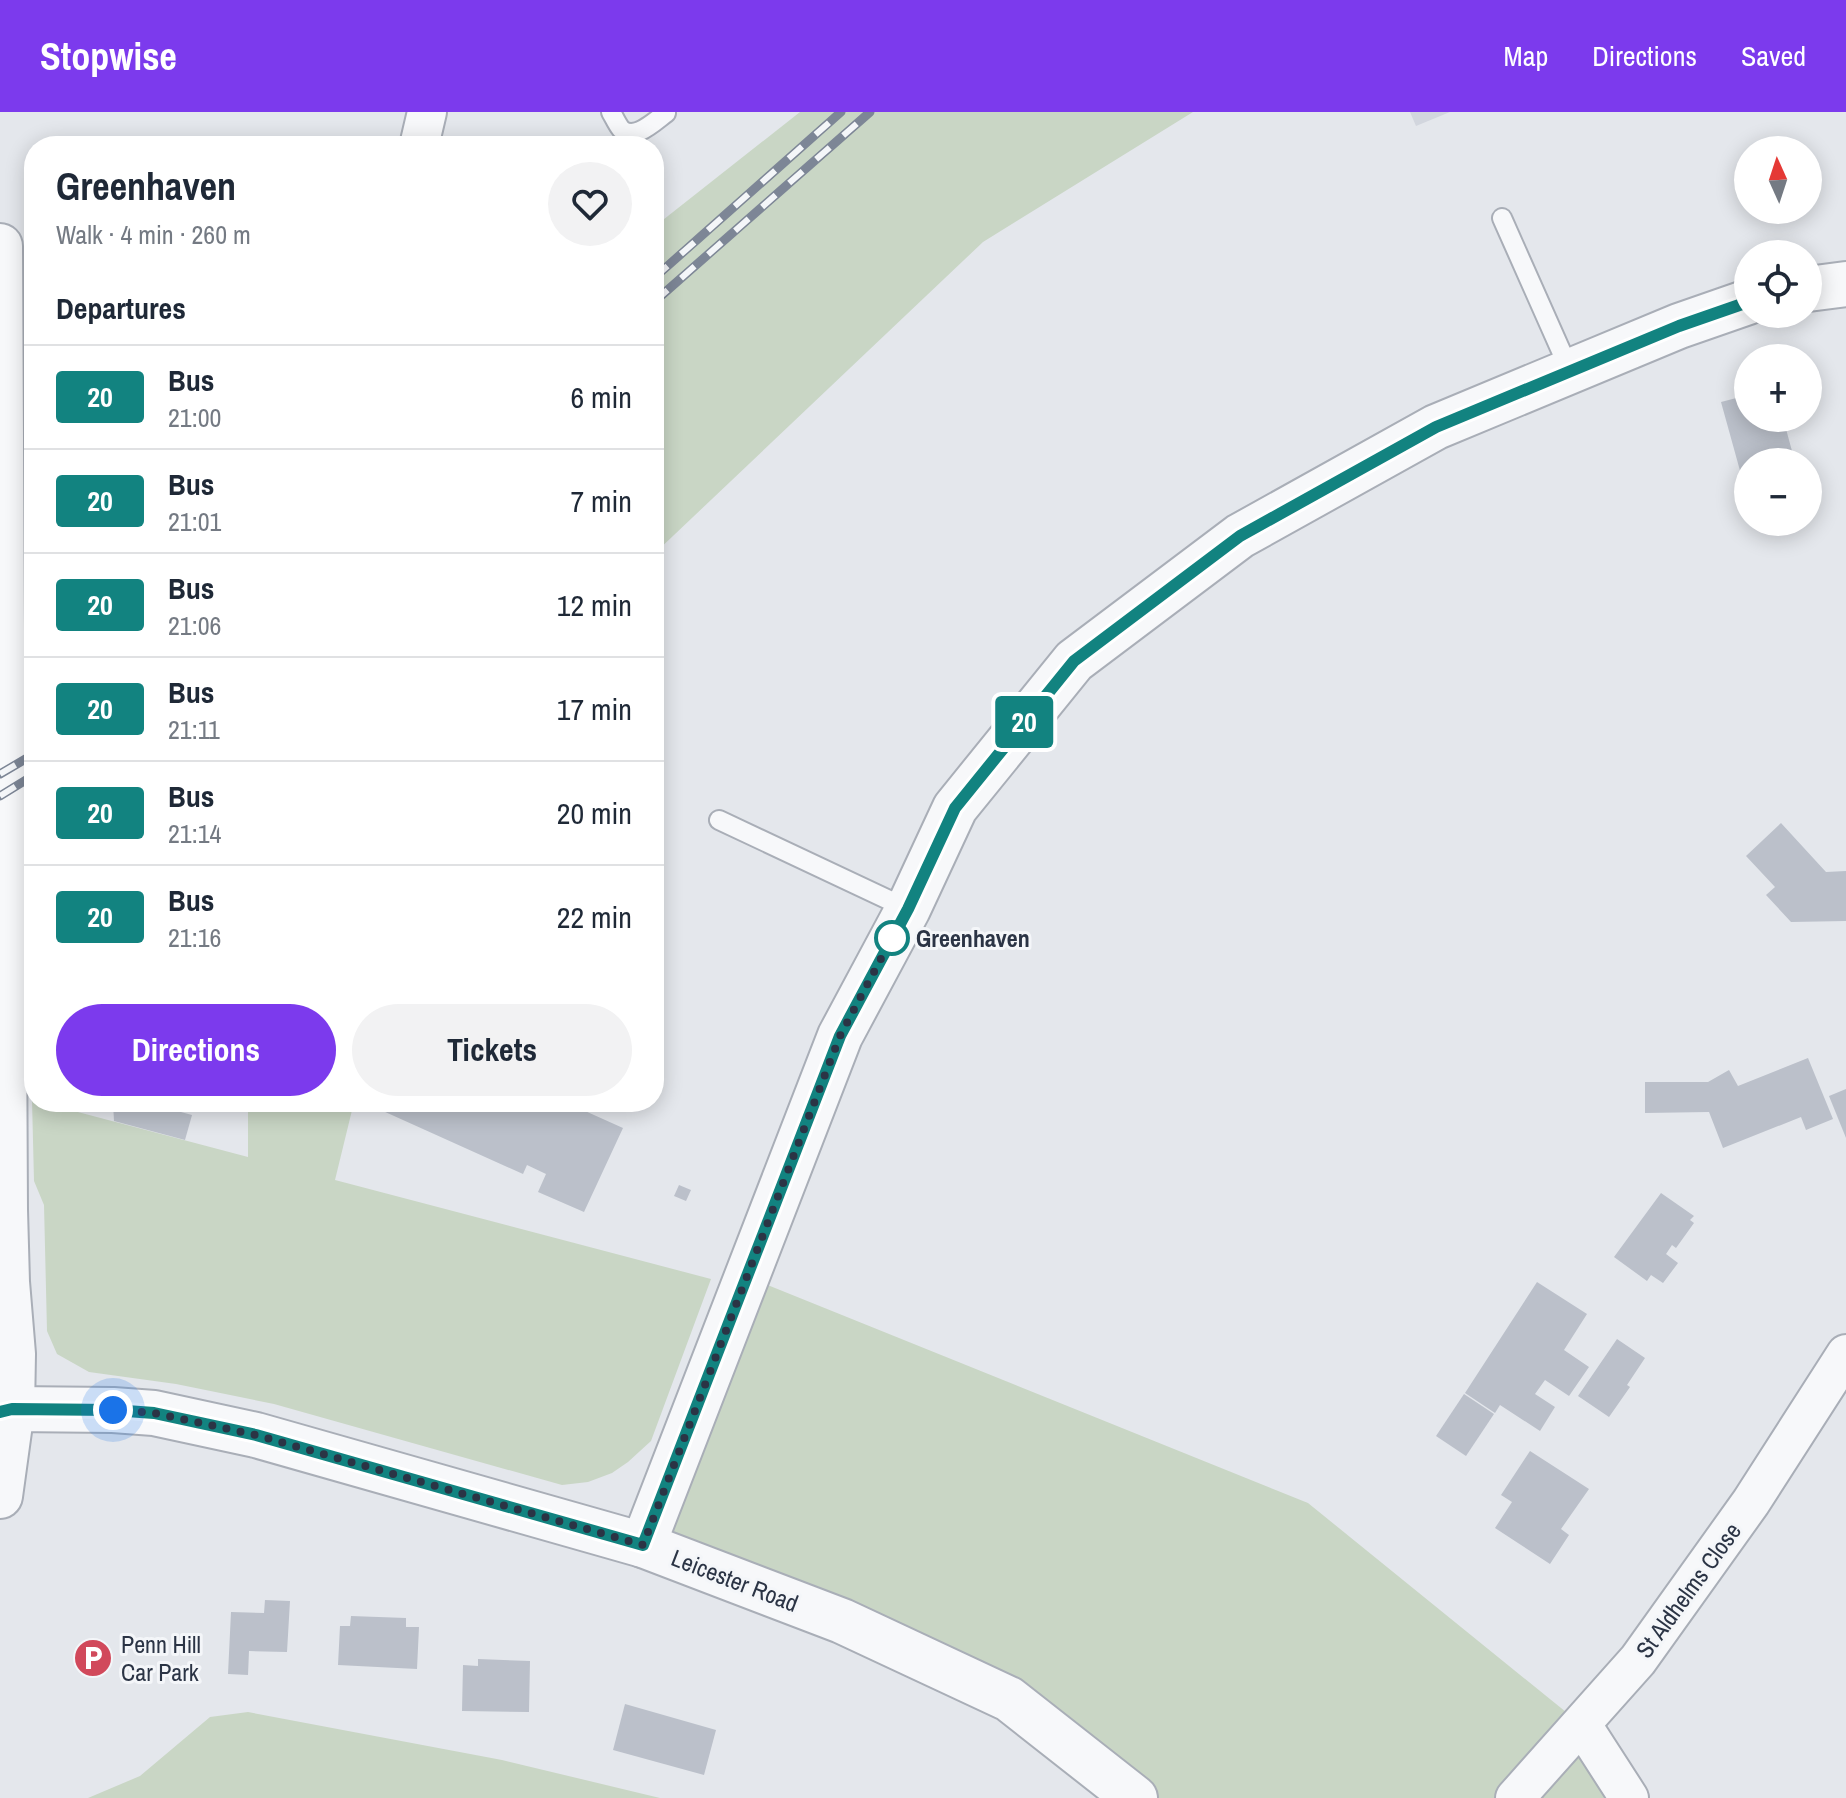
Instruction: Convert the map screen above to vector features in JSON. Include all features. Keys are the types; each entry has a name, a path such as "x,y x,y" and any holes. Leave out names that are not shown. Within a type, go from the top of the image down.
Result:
{"street":[{"path":"421,136 427,112"},
{"path":"0,246 4,1289 13,1354 4,1409 0,1496"},
{"path":"1822,287 1846,284"},
{"path":"643,1545 840,1036 908,909 955,808 1074,661 1240,536 1436,427 1679,326 1734,307"},
{"name":"St Aldhelms Close","path":"1515,1798 1638,1660 1751,1502 1843,1363"},
{"name":"Leicester Road","path":"4,1409 154,1413 256,1435 643,1545 842,1621 1009,1699 1135,1798"},
{"path":"1582,1725 1629,1798"}],"lane":[{"path":"611,112 620,128 628,133 637,133 666,113"},
{"path":"1502,218 1570,371"},
{"path":"719,820 908,909"}],"shaded area":[{"path":"1410,112 1450,112 1416,126"}],"green space":[{"path":"800,112 1193,112 983,242 664,545 664,219"},
{"path":"24,703 24,853 0,717"},
{"path":"32,1112 78,1112 248,1157 248,1112 352,1112 335,1180 711,1279 651,1441 612,1473 588,1482 562,1485 274,1404 176,1384 89,1372 57,1354 47,1331 44,1205 34,1181"},
{"path":"748,1277 1308,1503 1582,1725 1629,1798 1135,1798 1009,1699 643,1545"},
{"path":"248,1712 502,1760 660,1798 88,1798 140,1776 210,1717"}],"building":[{"path":"1734,399 1734,432 1787,432 1791,448 1734,449 1721,402"},
{"path":"1781,823 1826,872 1846,871 1846,921 1791,922 1766,895 1775,887 1746,856"},
{"path":"1808,1058 1833,1119 1806,1130 1801,1117 1723,1148 1709,1112 1645,1113 1645,1082 1708,1082 1729,1070 1738,1086"},
{"path":"1846,1089 1846,1138 1829,1096"},
{"path":"114,1112 181,1112 192,1115 185,1140 114,1121"},
{"path":"385,1112 587,1112 623,1128 584,1212 538,1192 546,1174 527,1165 523,1174"},
{"path":"679,1185 691,1190 686,1201 674,1196"},
{"path":"1661,1193 1694,1216 1690,1220 1694,1223 1676,1248 1672,1245 1666,1254 1678,1263 1663,1283 1651,1275 1647,1281 1614,1257"},
{"path":"1537,1282 1587,1314 1564,1350 1589,1367 1569,1396 1545,1380 1535,1394 1555,1407 1540,1431 1500,1405 1495,1413 1465,1393"},
{"path":"1617,1339 1645,1358 1609,1417 1578,1396"},
{"path":"1464,1394 1494,1414 1466,1456 1436,1436"},
{"path":"1530,1451 1589,1489 1561,1529 1569,1535 1550,1564 1495,1528 1512,1502 1501,1495"},
{"path":"265,1600 290,1601 287,1652 249,1651 248,1675 228,1674 231,1612 264,1613"},
{"path":"351,1616 406,1618 406,1627 419,1627 417,1669 338,1665 340,1626 350,1626"},
{"path":"478,1659 530,1661 529,1712 462,1711 463,1665 478,1666"},
{"path":"625,1704 716,1730 704,1775 613,1750"}],"railway":[{"path":"664,269 841,112"},
{"path":"664,293 870,112"},
{"path":"0,774 24,760"},
{"path":"0,796 24,781"}],"bus line":[{"name":"20","path":"0,1412 12,1409 154,1413 256,1435 643,1545 840,1036 908,909 955,808 1074,661 1240,536 1436,427 1734,306"}],"place":[{"name":"Greenhaven","path":"892,938"},
{"name":"Penn Hill Car Park","path":"93,1658"}],"route":[{"path":"113,1410 154,1413 256,1435 643,1545 840,1036 894,934 892,938"}]}
